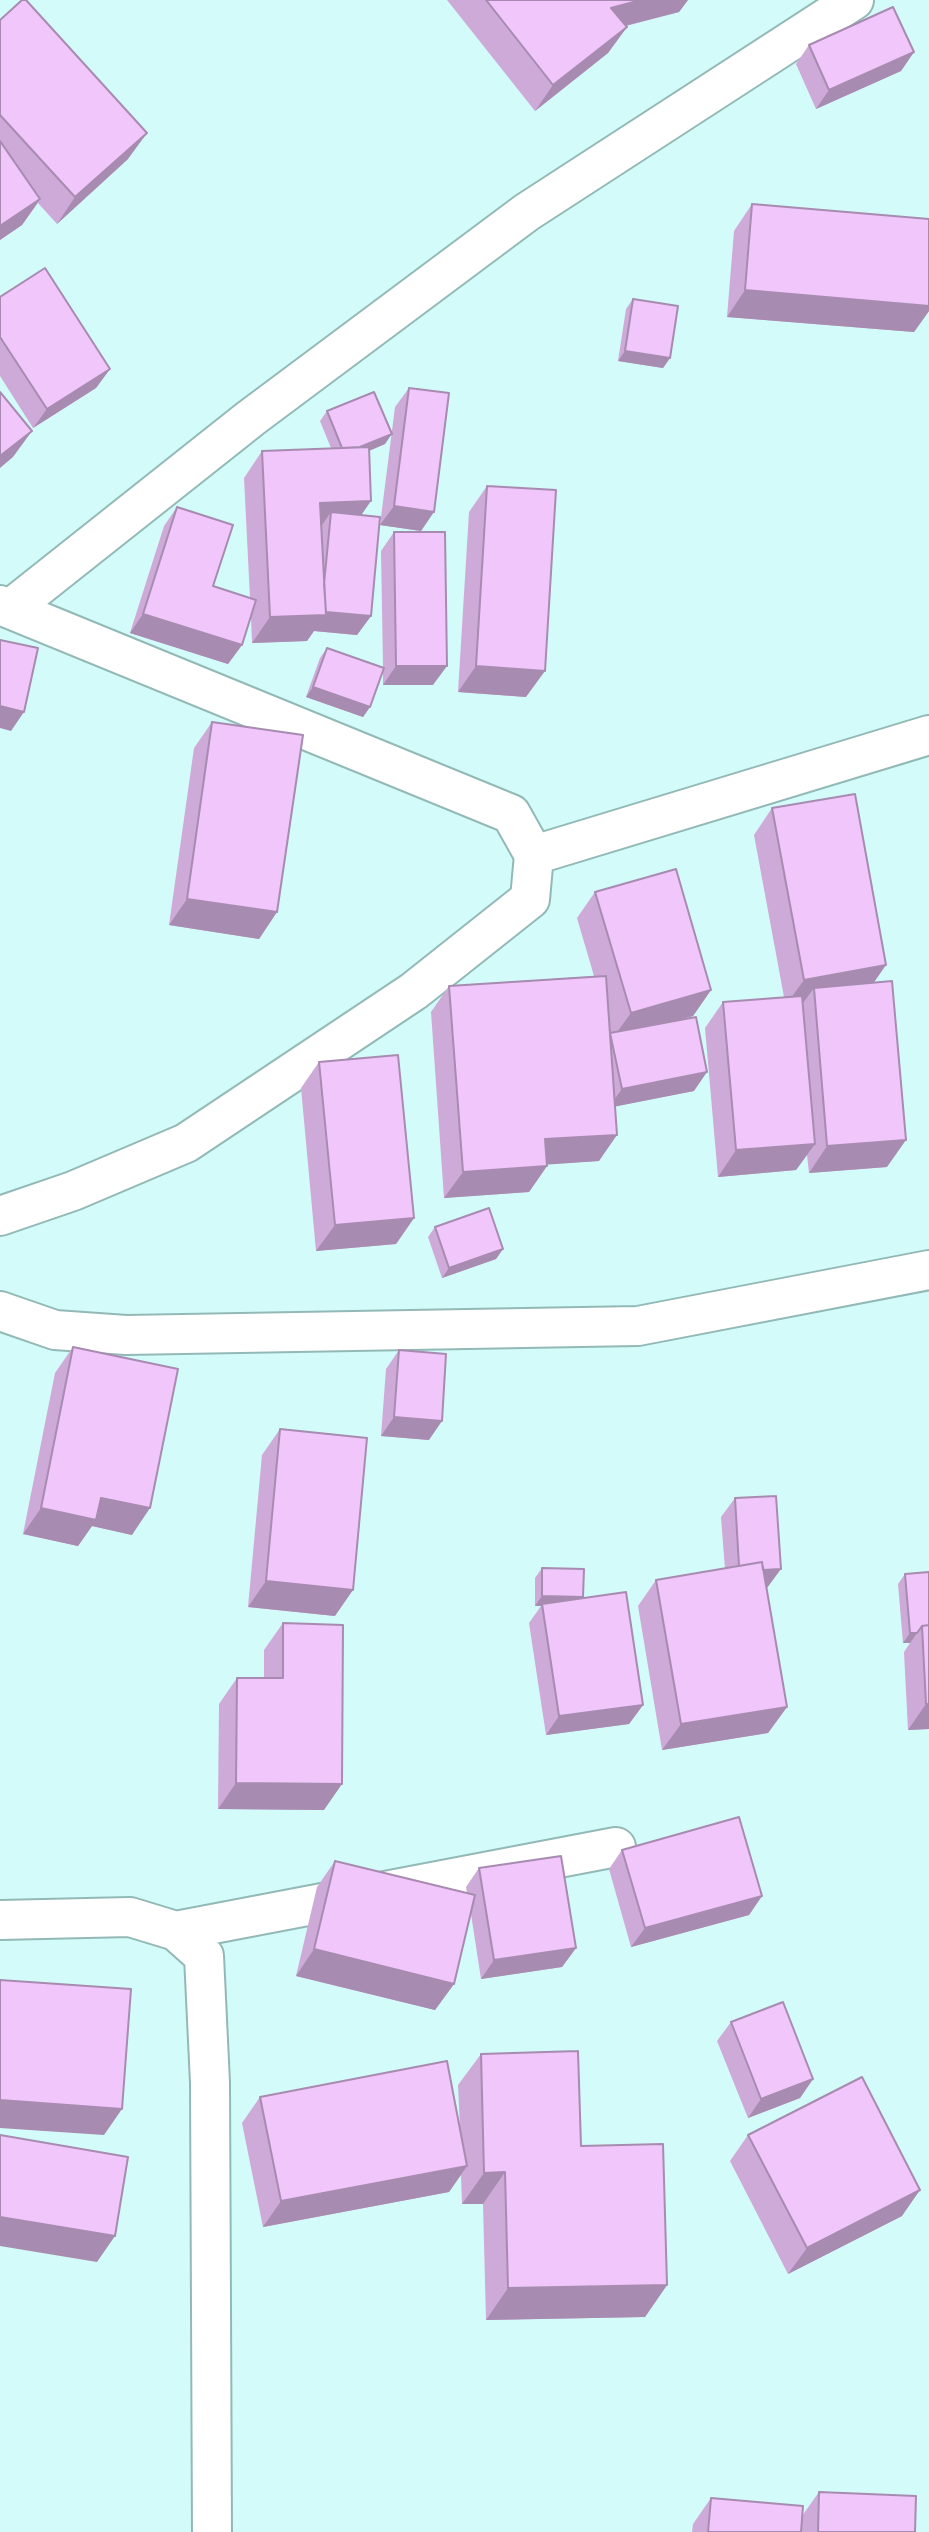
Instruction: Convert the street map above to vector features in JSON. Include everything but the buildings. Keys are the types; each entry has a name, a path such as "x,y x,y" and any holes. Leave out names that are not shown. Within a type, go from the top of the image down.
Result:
{"street":[{"path":"5,607 251,418 527,212 854,0"},
{"path":"0,1216 73,1191 186,1143 414,991 530,899 534,855 511,814 5,607"},
{"path":"534,855 929,736"},
{"path":"0,1311 55,1330 126,1335 638,1326 929,1270"},
{"path":"176,1931 616,1847"},
{"path":"0,1920 130,1917 176,1931 204,1956 210,2083 212,2532"}]}
